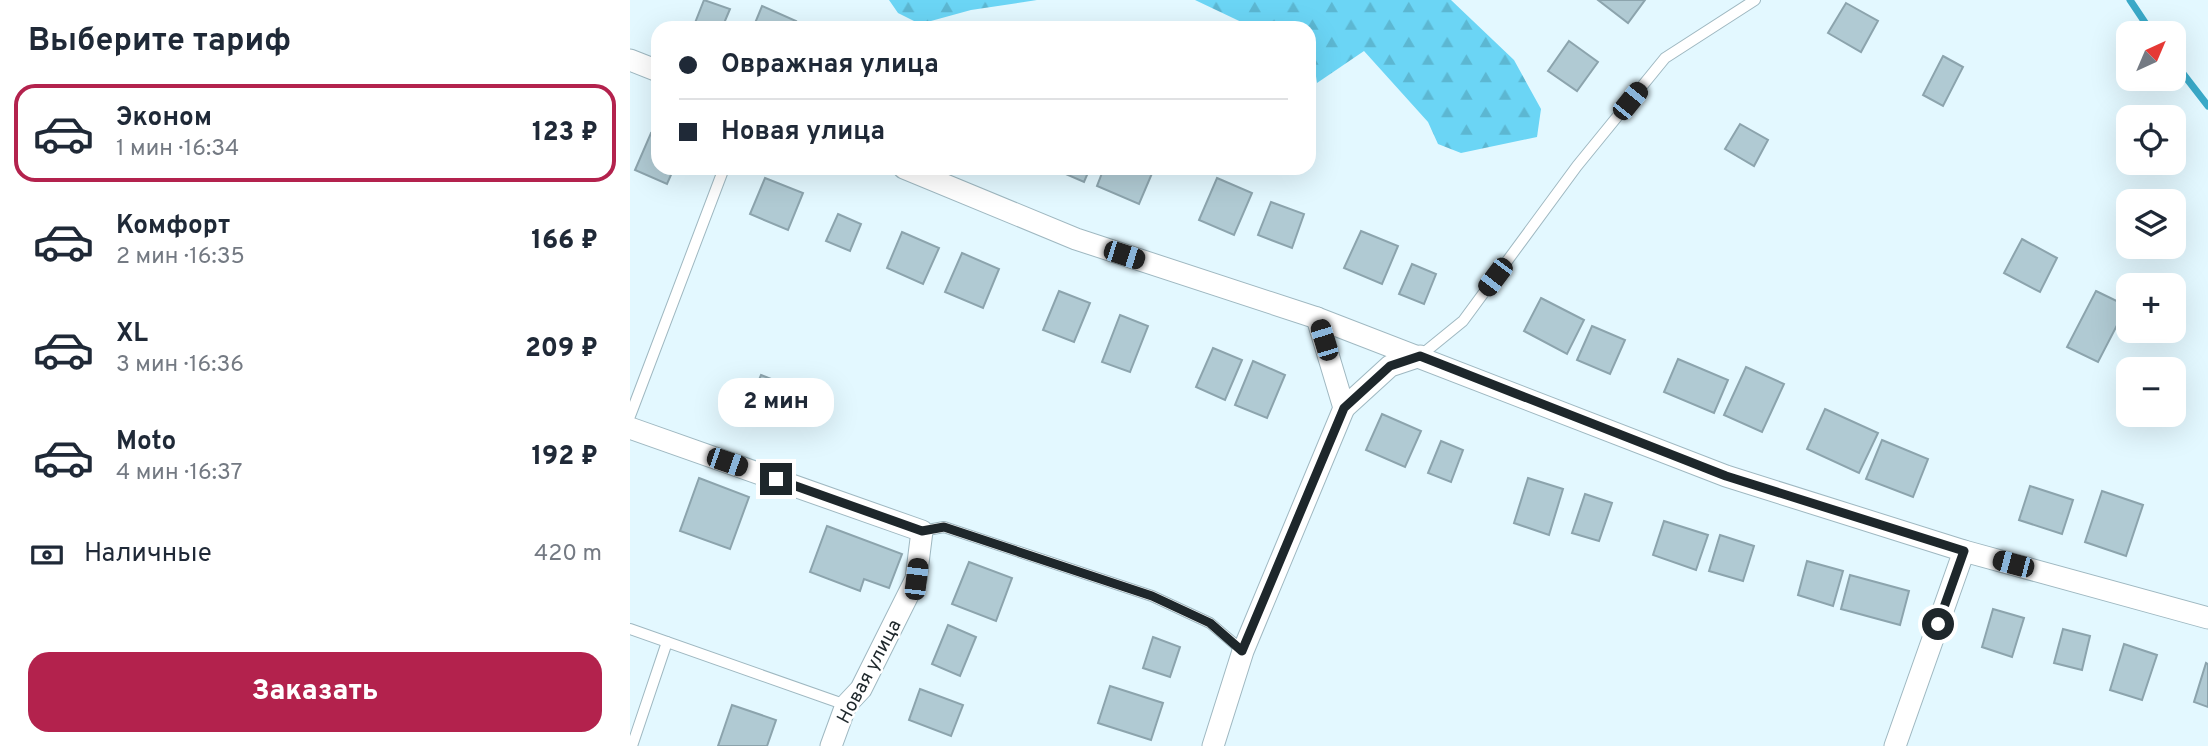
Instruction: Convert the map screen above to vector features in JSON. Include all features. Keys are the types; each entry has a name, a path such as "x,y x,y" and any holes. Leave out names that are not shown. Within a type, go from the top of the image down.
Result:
{"street":[{"path":"630,60 651,68"},
{"path":"921,175 1076,239 1317,318 1726,476 1964,551 2208,618"},
{"path":"1317,318 1344,408"},
{"path":"1213,746 1242,651 1344,408 1390,366 1420,356"},
{"path":"630,428 922,531"},
{"name":"Новая улица","path":"831,746 846,705 861,689 916,579 922,531"},
{"path":"1895,746 1964,551"}],"lane":[{"path":"1420,356 1463,321 1577,166 1665,58 1755,0"},
{"path":"630,416 721,175"},
{"path":"922,531 944,527 1152,596 1210,623 1242,651"},
{"path":"630,629 846,705"},
{"path":"632,746 667,642"}],"green space":[{"path":"889,0 1037,0 971,10 931,21 914,21 898,13"},
{"path":"1195,0 1451,0 1514,60 1541,109 1537,137 1461,153 1438,144 1428,122 1364,51 1317,83 1316,21 1239,21"}],"building":[{"path":"704,0 730,9 725,21 696,21"},
{"path":"1598,0 1645,0 1628,23"},
{"path":"1846,3 1878,21 1861,52 1828,33"},
{"path":"762,6 796,21 756,21"},
{"path":"1569,41 1598,62 1577,91 1548,71"},
{"path":"1943,56 1963,67 1943,106 1923,95"},
{"path":"1740,124 1768,140 1754,166 1725,149"},
{"path":"651,133 651,175 671,175 667,184 635,170"},
{"path":"1068,175 1087,175 1084,182"},
{"path":"1101,175 1151,175 1139,204 1097,186"},
{"path":"765,178 803,193 788,230 750,214"},
{"path":"1217,178 1252,193 1234,235 1199,220"},
{"path":"1271,202 1304,214 1292,248 1258,235"},
{"path":"838,214 861,224 850,251 826,241"},
{"path":"1361,231 1398,246 1382,284 1344,268"},
{"path":"902,232 939,248 923,284 887,268"},
{"path":"2022,239 2057,258 2040,292 2004,273"},
{"path":"962,253 999,269 983,308 945,292"},
{"path":"1412,264 1436,274 1424,304 1399,294"},
{"path":"1059,291 1090,303 1074,342 1043,330"},
{"path":"2096,291 2116,301 2116,327 2098,362 2067,347"},
{"path":"1541,298 1584,320 1567,354 1524,331"},
{"path":"1120,315 1148,326 1130,372 1102,362"},
{"path":"1592,326 1625,340 1610,374 1577,360"},
{"path":"1213,348 1242,360 1225,400 1196,387"},
{"path":"1678,359 1728,380 1714,413 1664,392"},
{"path":"1253,361 1285,375 1267,418 1235,405"},
{"path":"1746,367 1784,384 1762,432 1724,415"},
{"path":"761,375 804,392 792,421 749,404"},
{"path":"1825,409 1878,433 1859,473 1807,449"},
{"path":"1382,414 1421,431 1405,467 1366,450"},
{"path":"1882,440 1928,459 1913,497 1866,479"},
{"path":"1441,441 1463,450 1451,482 1428,473"},
{"path":"699,478 749,497 730,549 680,531"},
{"path":"1528,478 1563,489 1549,535 1514,523"},
{"path":"2030,486 2073,500 2062,534 2019,520"},
{"path":"2102,491 2143,505 2126,556 2085,542"},
{"path":"1585,494 1612,503 1599,541 1572,533"},
{"path":"1664,521 1708,535 1696,570 1653,555"},
{"path":"827,526 902,554 889,588 864,579 860,591 810,572"},
{"path":"1720,535 1754,546 1743,581 1709,571"},
{"path":"1807,561 1843,571 1833,606 1798,595"},
{"path":"969,562 1012,578 996,621 952,604"},
{"path":"1850,575 1909,591 1900,625 1841,609"},
{"path":"1993,609 2024,618 2012,657 1982,647"},
{"path":"948,625 976,637 960,676 932,664"},
{"path":"2063,629 2090,636 2082,670 2054,663"},
{"path":"1153,637 1180,647 1170,677 1143,668"},
{"path":"2124,644 2157,655 2142,700 2110,690"},
{"path":"2206,663 2208,664 2208,707 2194,702"},
{"path":"1110,686 1163,703 1151,740 1098,723"},
{"path":"920,689 963,705 951,736 909,720"},
{"path":"732,705 776,720 767,746 718,746"}],"waterway":[{"path":"2130,0 2144,21"},
{"path":"2186,78 2208,106"}],"route":[{"path":"776,479 922,531 944,527 1152,596 1210,623 1242,651 1344,408 1390,366 1420,356 1726,476 1964,551 1938,624"}]}
